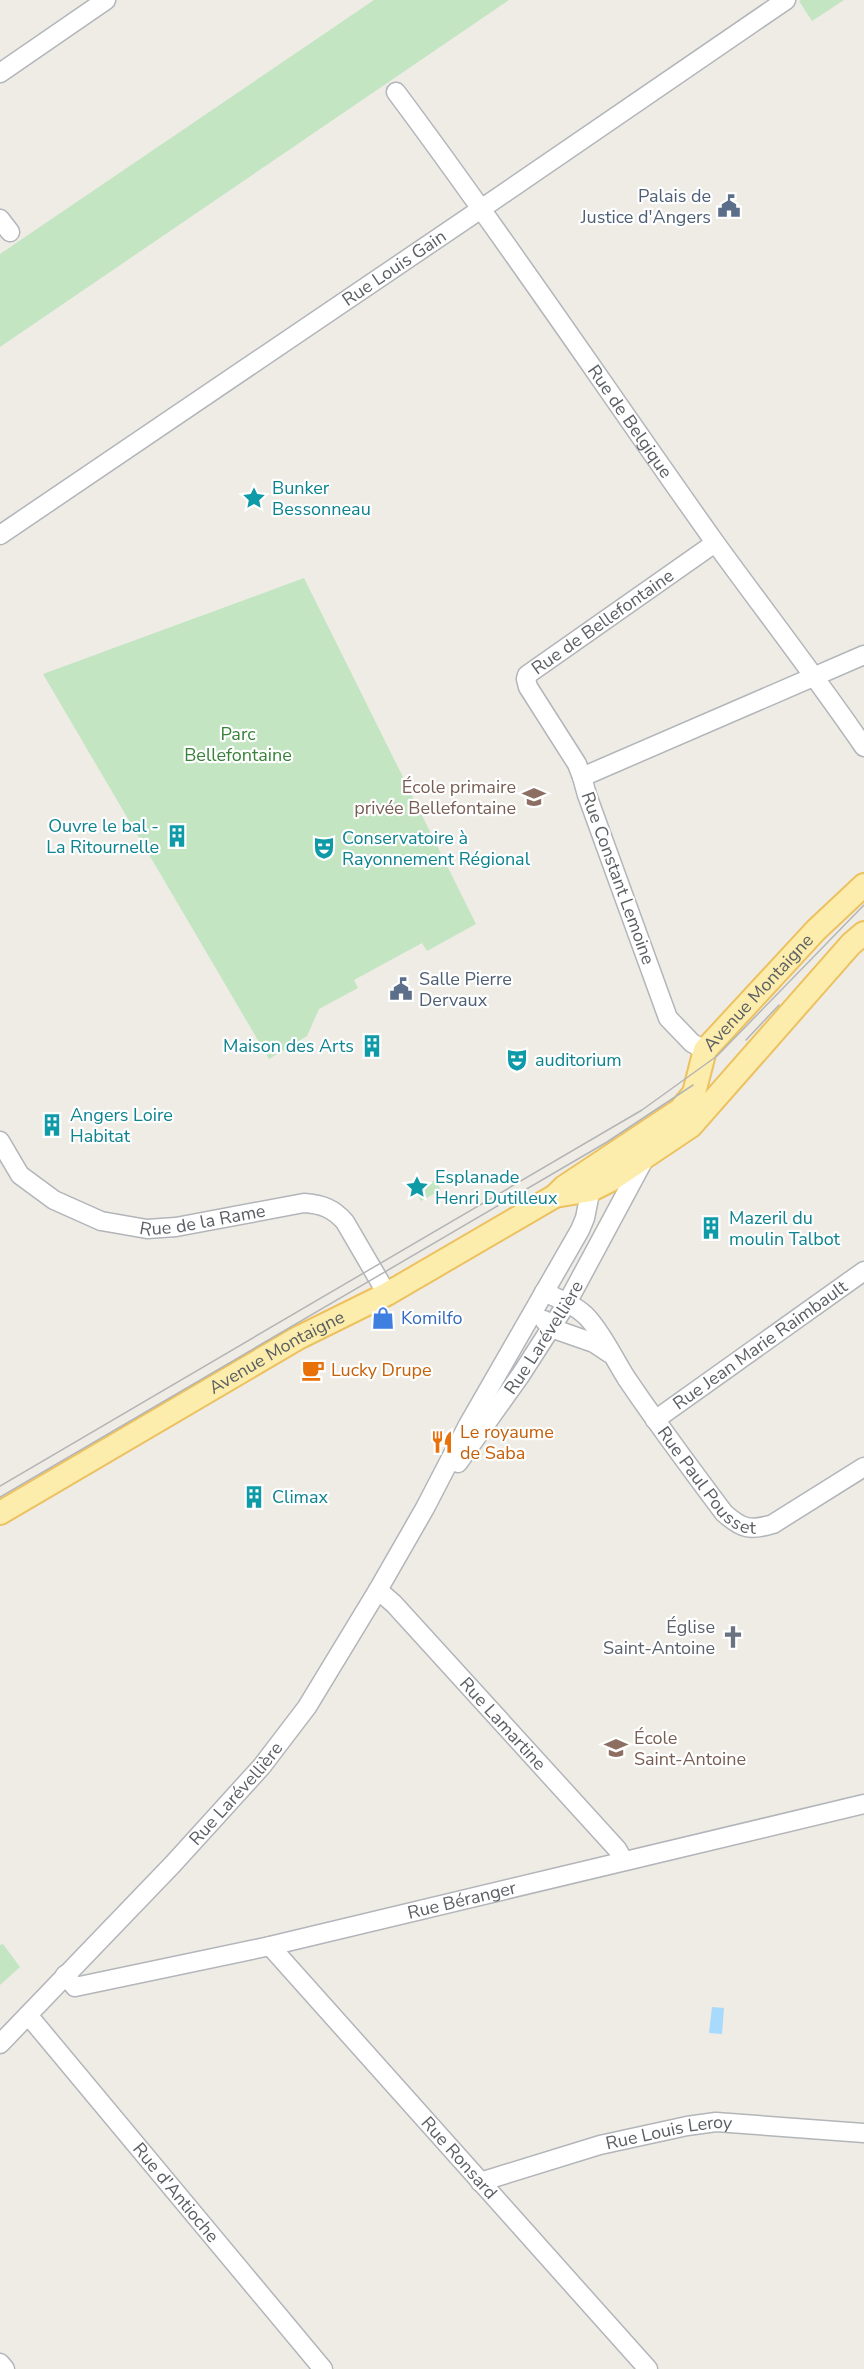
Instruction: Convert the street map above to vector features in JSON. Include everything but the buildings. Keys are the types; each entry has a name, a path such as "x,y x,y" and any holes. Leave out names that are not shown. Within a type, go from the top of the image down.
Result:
{"main road":[{"name":"Avenue Montaigne","path":"0,1513 298,1338 387,1294 555,1196 564,1187 680,1110 688,1101 698,1081 705,1050 816,930 864,885"},
{"name":"Avenue Montaigne","path":"555,1196 591,1190 691,1126 851,944 864,933"}],"street":[{"path":"0,73 106,0"},
{"name":"Rue Louis Gain","path":"0,535 482,209 760,7 786,0"},
{"name":"Rue de Belgique","path":"396,92 482,209 715,543 815,676 864,747"},
{"name":"Rue de Bellefontaine","path":"582,777 577,764 526,684 527,675 715,543"},
{"name":"Rue Constant Lemoine","path":"705,1050 692,1044 668,1018 582,777 864,655"},
{"name":"Rue de la Rame","path":"0,1141 20,1175 54,1200 101,1221 147,1228 176,1227 304,1203 323,1206 339,1215 345,1222 387,1294"},
{"name":"Rue Larévellière","path":"425,1508 481,1433 567,1303 646,1156"},
{"name":"Rue Larévellière","path":"0,2044 173,1864 262,1766 308,1707 425,1508 468,1425 580,1230 585,1218 596,1165"},
{"name":"Rue Jean Marie Raimbault","path":"655,1420 864,1271"},
{"path":"544,1292 542,1317 551,1328"},
{"name":"Rue Paul Pousset","path":"544,1292 567,1303 586,1316 600,1333 610,1354 655,1420 724,1513 735,1523 746,1528 758,1529 773,1524 864,1467"},
{"name":"Rue Paul Pousset","path":"551,1328 575,1335 610,1354"},
{"name":"Rue Lamartine","path":"378,1590 394,1604 617,1849 624,1861"},
{"name":"Rue Béranger","path":"65,1975 75,1986 270,1946 864,1804"},
{"name":"Rue Ronsard","path":"270,1946 648,2369"},
{"name":"Rue d'Antioche","path":"27,2015 323,2369"},
{"name":"Rue Louis Leroy","path":"480,2182 600,2145 716,2122 864,2133"},
{"path":"0,2363 5,2369"}],"green space":[{"path":"374,0 509,0 0,347 0,254"},
{"path":"844,0 812,21 799,1"},
{"name":"Parc Bellefontaine","path":"304,578 476,924 427,951 422,943 354,980 358,988 319,1009 307,1036 269,1059 43,674"},
{"path":"435,1180 441,1190 421,1201 415,1191"},
{"path":"3,1944 20,1967 0,1985 0,1945"}],"water":[{"path":"712,2007 724,2008 722,2034 709,2033"}],"tram line":[{"path":"0,1486 642,1110 717,1056 864,905"},
{"path":"746,1040 779,1005"},
{"path":"0,1497 607,1142 693,1085"}],"place":[{"name":"Palais de Justice d'Angers","path":"729,206"},
{"name":"Bunker Bessonneau","path":"254,498"},
{"name":"École primaire privée Bellefontaine","path":"534,797"},
{"name":"Ouvre le bal - La Ritournelle","path":"177,836"},
{"name":"Conservatoire à Rayonnement Régional","path":"324,848"},
{"name":"Salle Pierre Dervaux","path":"401,989"},
{"name":"Maison des Arts","path":"372,1046"},
{"name":"auditorium","path":"517,1060"},
{"name":"Angers Loire Habitat","path":"52,1125"},
{"name":"Esplanade Henri Dutilleux","path":"417,1187"},
{"name":"Mazeril du moulin Talbot","path":"711,1228"},
{"name":"Komilfo","path":"383,1318"},
{"name":"Lucky Drupe","path":"313,1370"},
{"name":"Le royaume de Saba","path":"442,1442"},
{"name":"Climax","path":"254,1497"},
{"name":"Église Saint-Antoine","path":"733,1637"},
{"name":"École Saint-Antoine","path":"616,1748"}]}
